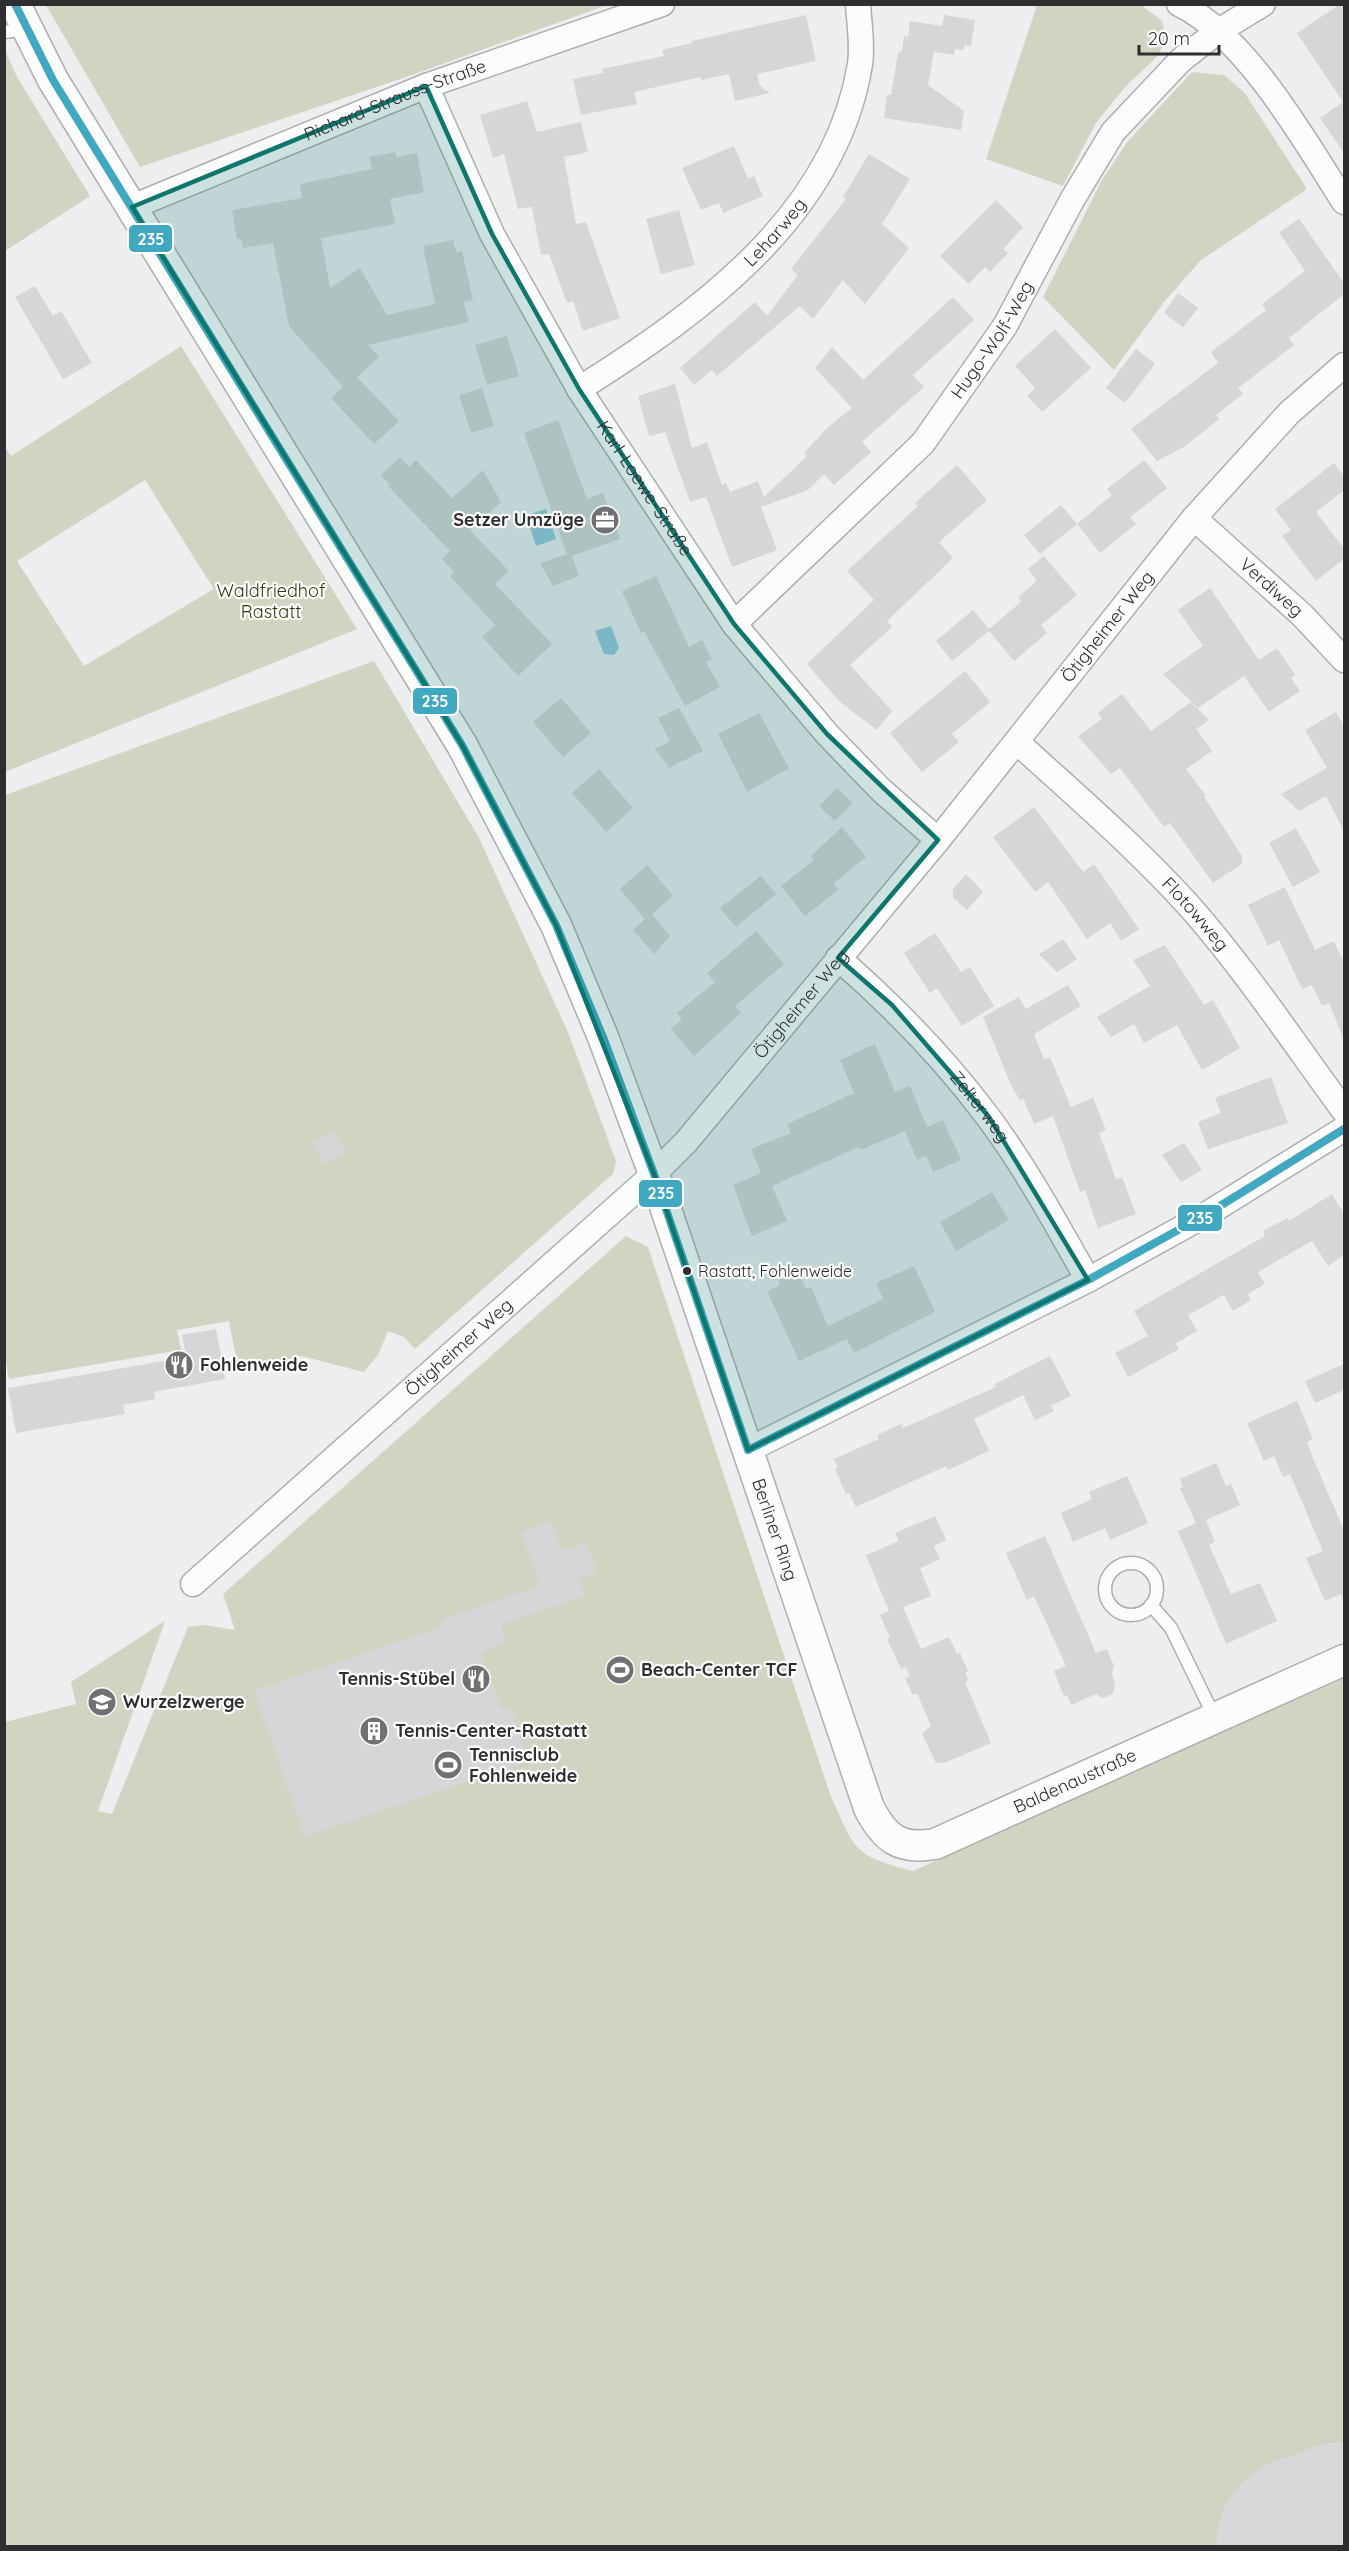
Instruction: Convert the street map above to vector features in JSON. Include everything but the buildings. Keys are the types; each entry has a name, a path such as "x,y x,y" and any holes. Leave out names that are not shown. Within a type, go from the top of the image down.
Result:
{"street":[{"name":"Richard-Strauss-Straße","path":"132,207 426,86 662,4"},
{"name":"Leharweg","path":"579,389 633,355 747,266 788,221 820,174 848,118 861,62 858,4"},
{"path":"1179,4 1217,32 1264,82 1344,202"},
{"name":"Hugo-Wolf-Weg","path":"734,624 923,443 1005,326 1072,200 1113,132 1181,60 1217,32 1263,4"},
{"name":"Berliner Ring","path":"15,22 132,207 462,744 556,925 603,1037 654,1174 869,1808 878,1825 892,1839 905,1845 935,1844"},
{"name":"Karl-Loewe-Straße","path":"426,86 492,234 579,389 734,624 826,734 881,790 938,840"},
{"name":"Ötigheimer Weg","path":"193,1584 654,1174 741,1078 938,840 1194,518 1289,413 1344,365"},
{"name":"Verdiweg","path":"1194,518 1302,615 1344,660"},
{"name":"Flotowweg","path":"1017,742 1133,847 1192,909 1241,970 1344,1111"},
{"name":"Zelterweg","path":"838,958 892,1005 942,1059 989,1117 1033,1184 1088,1280"},
{"path":"748,1450 1088,1280 1207,1214 1344,1129"},
{"name":"Baldenaustraße","path":"935,1844 1344,1660"}],"lane":[{"path":"1129,1564 1139,1565 1148,1570 1154,1579 1156,1590 1151,1605 1133,1615 1122,1614 1113,1608 1107,1599 1105,1588 1110,1574 1118,1567 1129,1564"},
{"path":"1151,1605 1171,1628 1215,1718"}],"highlighted area":[{"path":"426,86 492,234 579,389 734,624 827,734 938,840 838,958 892,1005 989,1117 1088,1280 748,1450 654,1174 556,925 462,745 132,207"}],"green space":[{"path":"46,5 607,5 412,75 140,167"},
{"path":"1037,5 1141,5 1162,21 1166,38 1158,56 1126,86 1096,123 1063,186 986,159"},
{"path":"5,50 17,77 90,196 5,251"},
{"path":"1192,72 1224,75 1244,92 1307,189 1201,260 1164,302 1114,370 1043,297 1102,180 1128,141"},
{"name":"Waldfriedhof Rastatt","path":"181,346 357,629 5,772 5,447 11,456","holes":["145,480 214,589 84,666 17,561"]},
{"path":"374,661 478,836 568,1032 616,1161 613,1174 415,1349 404,1337 388,1331 378,1355 364,1372 301,1356 239,1372 229,1321 177,1330 181,1350 9,1379 5,1355 5,795"},
{"path":"626,1236 648,1247 830,1794 851,1838 866,1854 877,1860 913,1871 1344,1678 1344,2546 5,2546 5,1722 76,1704 71,1682 165,1621 98,1811 112,1814 188,1627 204,1625 235,1630 223,1594"}],"water":[{"path":"546,509 556,539 536,546 526,515"},
{"path":"611,626 619,648 614,655 604,654 595,631"}],"runway":[{"path":"1306,2546 1344,2532"}],"transit line":[{"name":"235","path":"15,4 53,80 462,745 556,925 603,1037 654,1174 748,1450"},
{"name":"235","path":"748,1450 1088,1280 1207,1214 1344,1129"}],"place":[{"name":"Setzer Umzüge","path":"605,520"},
{"name":"Rastatt, Fohlenweide","path":"687,1271"},
{"name":"Fohlenweide","path":"179,1365"},
{"name":"Beach-Center TCF","path":"620,1670"},
{"name":"Tennis-Stübel","path":"476,1679"},
{"name":"Wurzelzwerge","path":"102,1702"},
{"name":"Tennis-Center-Rastatt","path":"374,1731"},
{"name":"Tennisclub Fohlenweide","path":"448,1765"}]}
